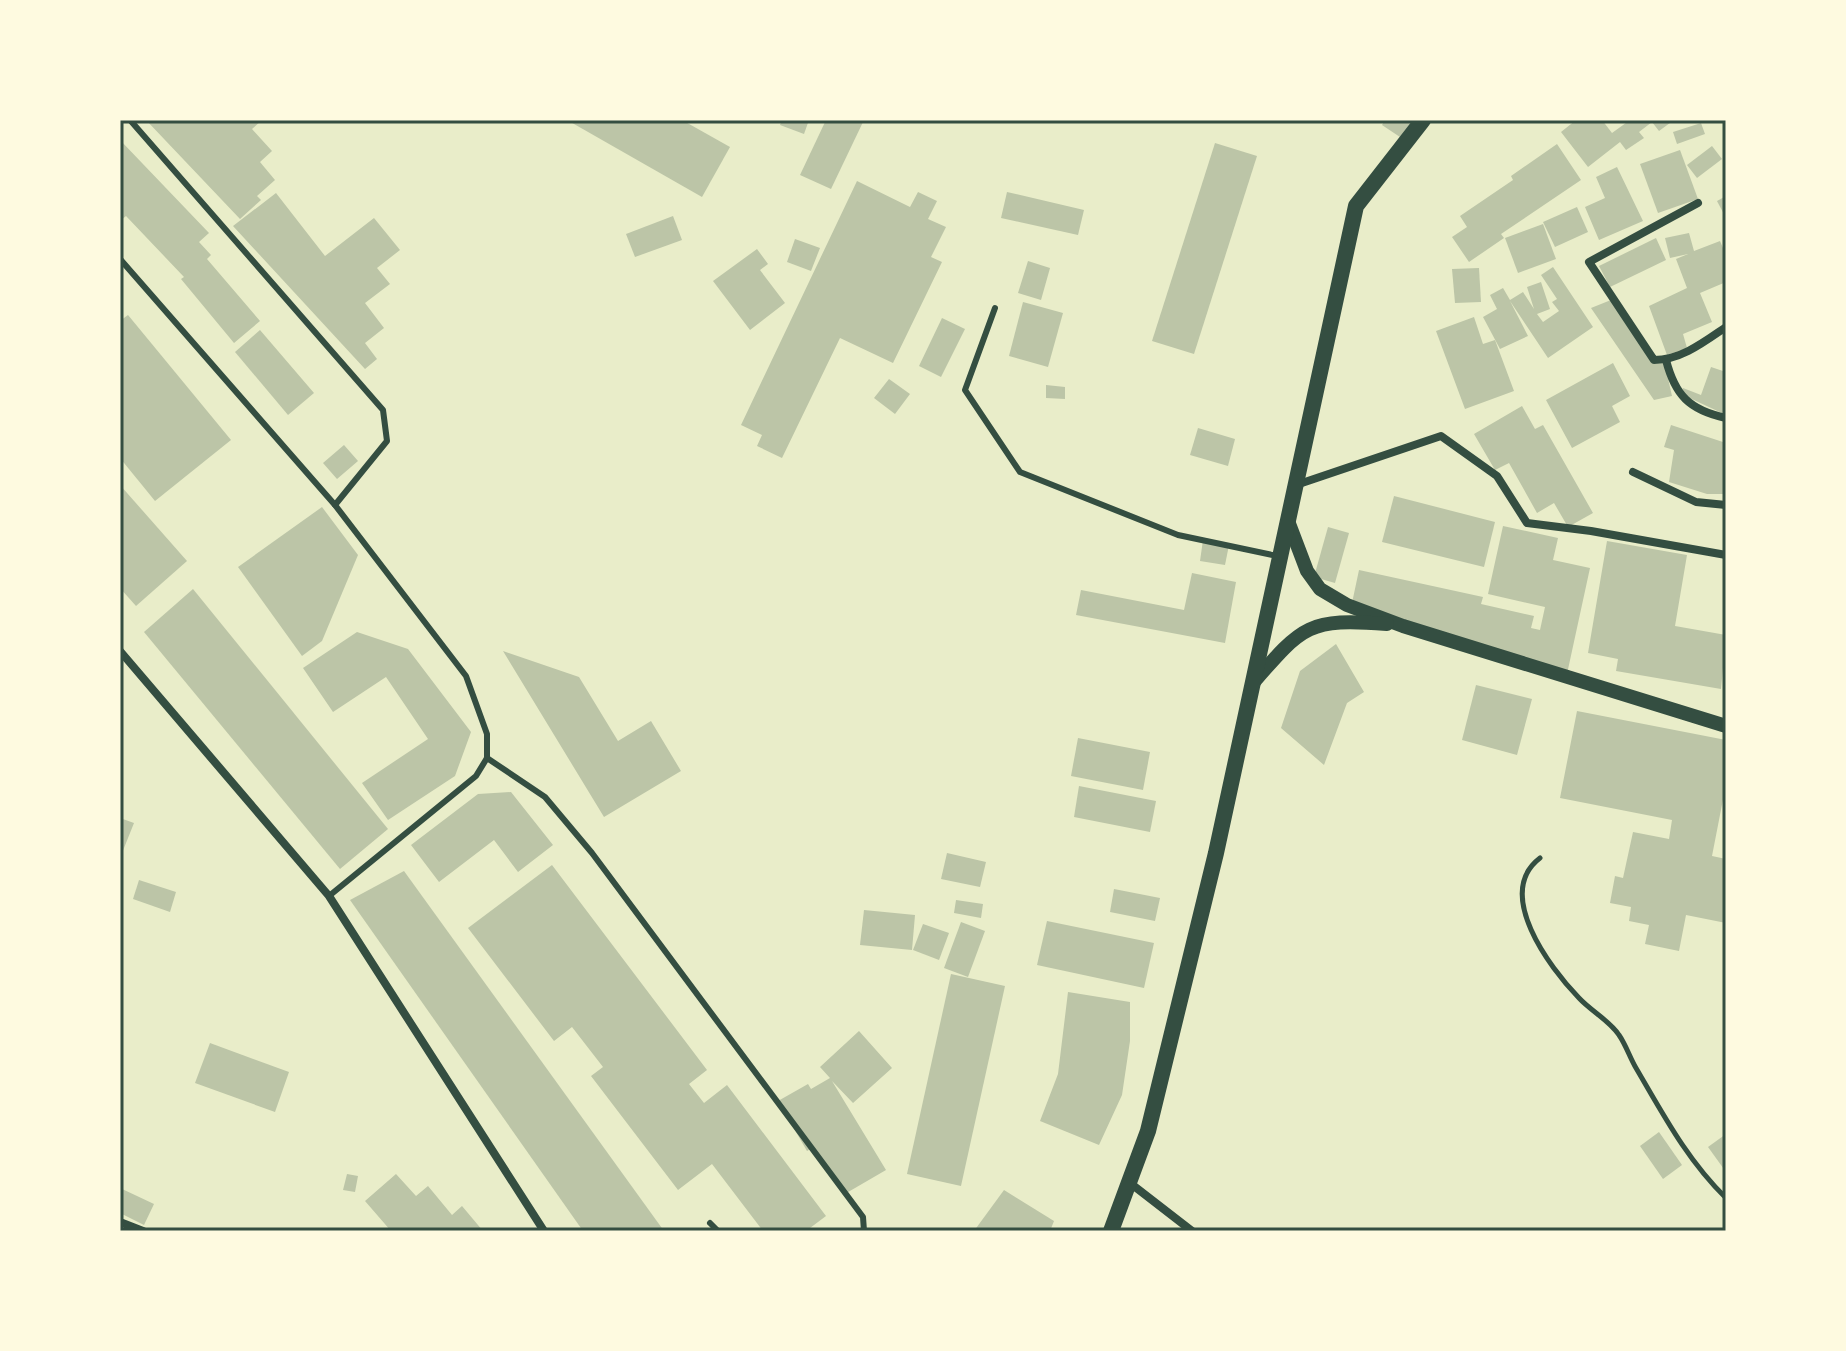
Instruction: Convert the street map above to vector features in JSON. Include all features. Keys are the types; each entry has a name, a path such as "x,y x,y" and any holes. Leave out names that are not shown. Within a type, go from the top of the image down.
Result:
{"main road":[{"path":"1111,1231 1148,1131 1216,853 1356,206 1423,120"}],"street":[{"path":"1698,203 1589,262 1654,360 1666,360 1698,346 1726,327"},
{"path":"1666,360 1673,388 1680,397 1726,418"},
{"path":"1296,485 1441,436 1497,476 1527,523 1726,555"},
{"path":"1633,472 1696,502 1726,505"},
{"path":"1288,521 1307,571 1320,589 1347,605 1403,626 1726,726"},
{"path":"1253,683 1303,630 1338,621 1403,626"},
{"path":"120,651 329,896 544,1231"},
{"path":"1130,1183 1192,1231"},
{"path":"120,1222 143,1231"}],"lane":[{"path":"130,120 383,410 387,441 335,505"},
{"path":"120,259 335,505 466,676 487,734 487,758 476,776 329,896"},
{"path":"995,308 965,390 1020,472 1178,535 1280,557"},
{"path":"487,758 545,797 592,853 863,1217 864,1231"},
{"path":"710,1223 718,1231"}],"path":[{"path":"1540,858 1528,866 1520,902 1534,933 1553,966 1579,997 1619,1034 1675,1138 1726,1198"}],"building":[{"path":"146,120 262,120 252,129 272,151 260,162 275,180 257,196 261,200 240,219"},
{"path":"567,120 682,120 730,147 702,197"},
{"path":"782,120 809,120 804,134 780,125"},
{"path":"826,120 863,122 831,189 800,175"},
{"path":"1385,120 1418,120 1403,139 1382,125"},
{"path":"1576,120 1602,120 1612,133 1630,120 1674,120 1659,131 1652,122 1639,132 1644,138 1626,150 1620,142 1588,167 1561,132"},
{"path":"1701,123 1705,134 1677,144 1673,132"},
{"path":"120,140 209,233 199,242 211,255 207,259 260,321 234,343 181,279 184,277 126,216 120,221"},
{"path":"1215,143 1257,156 1194,354 1152,341"},
{"path":"1557,144 1581,180 1501,234 1504,238 1469,262 1452,237 1467,227 1460,216 1513,180 1511,176"},
{"path":"1712,146 1722,159 1697,178 1687,165"},
{"path":"1680,150 1698,199 1658,213 1640,164"},
{"path":"1617,167 1643,221 1599,240 1585,207 1605,198 1596,177"},
{"path":"857,181 910,207 918,192 937,201 928,219 946,227 931,257 942,262 893,363 840,338 782,458 757,446 762,435 741,425"},
{"path":"1007,192 1084,210 1078,235 1001,218"},
{"path":"276,193 325,256 374,218 400,250 377,268 390,284 365,303 384,328 365,343 377,359 365,369 233,226"},
{"path":"1726,196 1726,218 1717,201"},
{"path":"1577,207 1588,232 1555,247 1543,222"},
{"path":"673,216 682,240 635,257 626,234"},
{"path":"1543,224 1556,259 1518,273 1505,238"},
{"path":"1689,233 1694,251 1720,241 1726,255 1726,282 1700,293 1712,322 1683,334 1687,348 1667,355 1649,306 1687,288 1676,259 1688,254 1670,258 1665,238"},
{"path":"1656,238 1666,260 1610,287 1599,266"},
{"path":"795,239 820,248 811,271 787,262"},
{"path":"757,249 768,264 760,270 785,303 750,330 713,281"},
{"path":"1028,261 1050,268 1041,300 1018,293"},
{"path":"1553,267 1593,327 1548,358 1510,301 1528,336 1500,349 1483,317 1497,309 1490,295 1503,288 1510,300 1523,292 1534,309 1527,287 1541,282 1550,309 1537,314 1543,322 1559,311 1552,302 1557,299 1541,275"},
{"path":"1479,268 1481,302 1455,303 1452,269"},
{"path":"1611,300 1653,362 1664,361 1672,396 1654,400 1591,308"},
{"path":"1023,302 1063,313 1048,367 1009,356"},
{"path":"128,315 231,440 155,501 120,458 120,321"},
{"path":"1474,317 1483,344 1495,340 1514,391 1465,409 1436,331"},
{"path":"942,318 965,329 941,377 919,366"},
{"path":"260,330 314,393 288,415 235,352"},
{"path":"1613,363 1630,396 1612,406 1620,422 1572,448 1546,400"},
{"path":"1711,367 1726,372 1726,415 1681,394 1683,388 1701,395"},
{"path":"889,379 910,394 895,414 874,398"},
{"path":"1046,385 1065,387 1065,399 1046,398"},
{"path":"1522,406 1535,429 1543,425 1593,513 1568,527 1554,503 1537,513 1509,463 1495,470 1474,434"},
{"path":"1671,425 1726,443 1726,494 1707,494 1669,482 1674,450 1664,447"},
{"path":"1198,428 1235,439 1228,466 1190,455"},
{"path":"344,445 358,461 337,479 323,463"},
{"path":"120,485 187,561 136,606 120,588"},
{"path":"1394,496 1495,522 1484,567 1382,542"},
{"path":"322,507 358,555 322,641 302,656 238,567"},
{"path":"1503,526 1558,538 1553,560 1590,568 1567,674 1352,603 1359,570 1483,597 1481,604 1534,616 1531,628 1540,630 1545,607 1488,594"},
{"path":"1328,527 1349,533 1335,583 1314,577"},
{"path":"1203,540 1229,545 1225,565 1200,561"},
{"path":"1607,541 1687,555 1675,626 1726,635 1721,689 1616,671 1618,659 1588,653"},
{"path":"1192,573 1236,582 1225,643 1076,615 1081,590 1184,610"},
{"path":"193,589 388,829 340,869 144,632"},
{"path":"357,632 408,649 471,732 455,776 388,820 362,783 428,739 386,677 333,712 303,668"},
{"path":"1336,644 1364,692 1347,703 1324,765 1281,728 1300,671"},
{"path":"503,651 579,677 618,741 651,721 681,771 604,817"},
{"path":"1476,685 1532,699 1517,755 1462,740"},
{"path":"1577,711 1726,740 1726,784 1712,856 1726,859 1726,923 1686,915 1679,951 1645,944 1649,925 1629,921 1631,907 1610,903 1615,876 1623,878 1633,832 1669,839 1672,820 1560,798"},
{"path":"1078,738 1150,752 1143,790 1071,776"},
{"path":"1079,786 1156,801 1150,832 1074,817"},
{"path":"511,792 553,845 518,872 494,840 439,882 411,845 478,794"},
{"path":"120,818 134,823 120,858"},
{"path":"947,853 986,862 980,887 941,879"},
{"path":"552,865 707,1070 689,1084 704,1103 727,1085 826,1216 806,1231 763,1231 712,1164 678,1190 591,1076 603,1067 572,1027 554,1041 468,928"},
{"path":"404,871 664,1231 583,1231 350,900"},
{"path":"139,880 176,892 170,912 133,899"},
{"path":"1114,889 1160,898 1155,921 1110,912"},
{"path":"956,900 983,904 981,918 954,913"},
{"path":"864,910 915,915 912,950 860,945"},
{"path":"1047,921 1154,943 1144,988 1037,965"},
{"path":"961,922 985,931 968,977 944,968"},
{"path":"923,924 949,933 939,960 913,950"},
{"path":"951,974 1005,986 961,1186 907,1174"},
{"path":"1068,992 1130,1002 1130,1041 1122,1095 1099,1145 1040,1121 1058,1074"},
{"path":"859,1031 892,1068 853,1103 832,1081 886,1170 843,1195 814,1147 807,1151 778,1101 808,1084 811,1089 830,1078 820,1067"},
{"path":"210,1043 289,1072 275,1112 195,1083"},
{"path":"1659,1132 1682,1165 1663,1179 1640,1146"},
{"path":"1726,1134 1726,1172 1708,1147"},
{"path":"347,1174 358,1176 355,1192 343,1190"},
{"path":"396,1174 416,1196 428,1186 452,1215 462,1206 483,1231 391,1231 365,1201"},
{"path":"120,1188 154,1204 144,1225 120,1213"},
{"path":"1004,1190 1054,1221 1050,1231 974,1231"}]}
